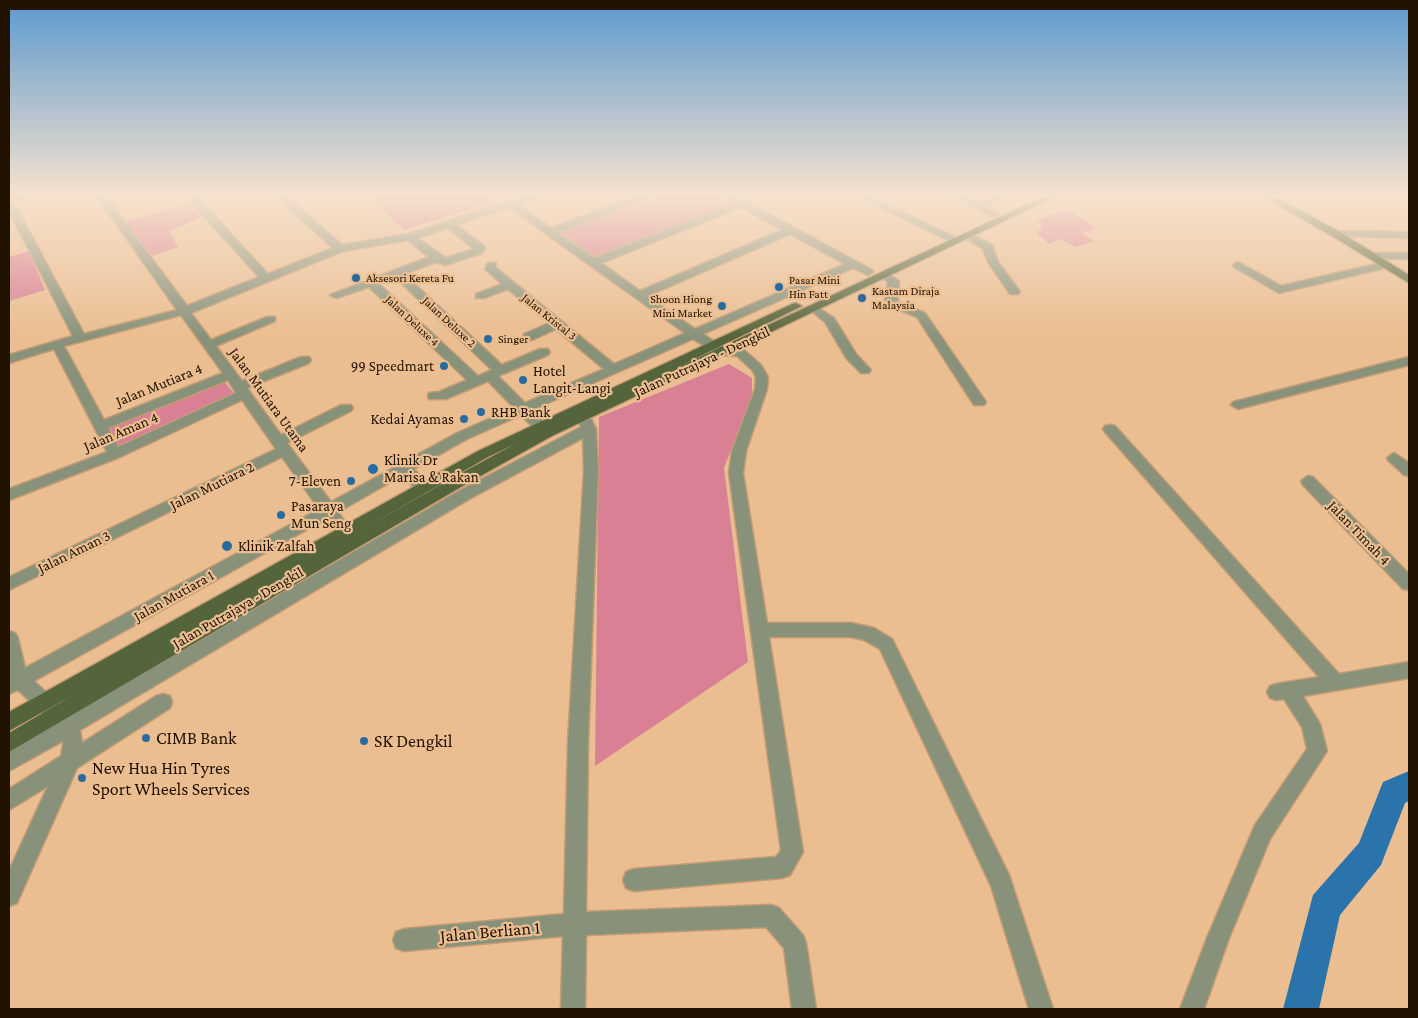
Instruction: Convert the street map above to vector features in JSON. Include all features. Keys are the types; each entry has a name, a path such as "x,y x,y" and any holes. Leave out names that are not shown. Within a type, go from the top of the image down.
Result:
{"main road":[{"name":"Jalan Putrajaya - Dengkil","path":"9,743 181,640 543,429 586,423 718,349 868,272 942,242"},
{"name":"Jalan Putrajaya - Dengkil","path":"9,722 58,715 345,533 422,487 718,349 814,308 884,275 945,242"},
{"path":"1348,242 1409,280"}],"street":[{"path":"33,242 80,338"},
{"name":"Jalan Mutiara Utama","path":"135,242 345,533"},
{"path":"232,242 265,277"},
{"path":"331,242 340,249"},
{"path":"9,368 80,338 185,311 265,277 340,249 377,242"},
{"path":"416,242 436,258"},
{"name":"Jalan Deluxe 4","path":"336,295 436,258 445,262 478,251 480,248 472,242"},
{"path":"564,242 694,334 718,349 740,353 758,368 762,377 761,389 739,451 736,474 792,852 782,867 634,880"},
{"path":"593,262 645,242"},
{"path":"639,295 763,242"},
{"path":"811,242 868,272"},
{"path":"978,242 988,247 993,262 1014,292"},
{"path":"1372,256 1409,256"},
{"name":"Jalan Mutiara 1","path":"14,683 462,436 853,264"},
{"path":"1238,265 1279,290 1385,264"},
{"name":"Jalan Kristal 3","path":"492,265 490,269 612,369"},
{"name":"Jalan Deluxe 2","path":"396,272 495,373 523,409 543,429"},
{"path":"884,275 894,281 892,300 894,304 921,315 979,402"},
{"name":"Jalan Deluxe 4","path":"370,282 476,381"},
{"path":"480,296 510,285"},
{"path":"814,308 830,320 851,356 864,370"},
{"path":"209,344 271,319"},
{"path":"528,337 558,324"},
{"path":"9,359 59,347"},
{"path":"59,347 115,454"},
{"path":"434,396 441,396 544,352"},
{"name":"Jalan Aman 4","path":"9,495 115,454 305,360"},
{"path":"1238,405 1409,361"},
{"name":"Jalan Mutiara 4","path":"100,426 230,375"},
{"name":"Jalan Mutiara 2","path":"139,521 282,446 346,408"},
{"path":"9,762 58,715 190,657 586,423 590,471 578,743 573,1009"},
{"path":"1110,429 1336,682"},
{"path":"1394,458 1409,471"},
{"path":"405,468 422,487"},
{"name":"Jalan Timah 4","path":"1308,481 1409,584"},
{"name":"Jalan Aman 3","path":"9,584 139,521"},
{"path":"759,630 850,630 868,633 886,644 1001,883 1041,1009"},
{"path":"9,638 14,683 58,715 73,745 69,763 9,895"},
{"path":"181,640 190,657"},
{"path":"1192,1009 1218,938 1262,832 1317,751 1310,724 1283,691 1409,670"},
{"path":"9,800 163,702"},
{"name":"Jalan Berlian 1","path":"404,940 576,924 771,916 794,943 804,1009"}],"shaded area":[{"path":"140,242 175,242 178,247 152,256"},
{"path":"573,242 635,242 594,257"},
{"path":"1064,242 1092,242 1076,247"},
{"path":"29,251 45,290 9,301 9,257"},
{"path":"729,364 752,378 752,396 724,468 748,662 595,766 599,417"},
{"path":"225,382 236,396 119,448 108,428"}],"waterway":[{"path":"1301,1009 1325,907 1370,854 1394,793 1409,786"}],"place":[{"name":"Aksesori Kereta Fu","path":"356,278"},
{"name":"Pasar Mini Hin Fatt","path":"779,287"},
{"name":"Kastam Diraja Malaysia","path":"862,298"},
{"name":"Shoon Hiong Mini Market","path":"722,306"},
{"name":"Singer","path":"488,339"},
{"name":"99 Speedmart","path":"444,366"},
{"name":"Hotel Langit-Langi","path":"523,380"},
{"name":"RHB Bank","path":"481,412"},
{"name":"Kedai Ayamas","path":"464,419"},
{"name":"Klinik Dr Marisa & Rakan","path":"373,469"},
{"name":"7-Eleven","path":"351,481"},
{"name":"Pasaraya Mun Seng","path":"281,515"},
{"name":"Klinik Zalfah","path":"227,546"},
{"name":"CIMB Bank","path":"146,738"},
{"name":"SK Dengkil","path":"364,741"},
{"name":"New Hua Hin Tyres Sport Wheels Services","path":"82,778"}]}
